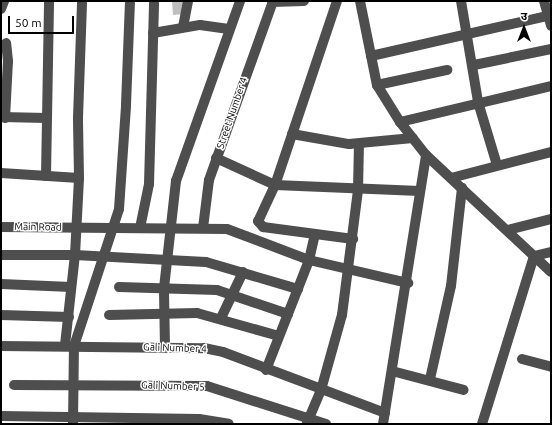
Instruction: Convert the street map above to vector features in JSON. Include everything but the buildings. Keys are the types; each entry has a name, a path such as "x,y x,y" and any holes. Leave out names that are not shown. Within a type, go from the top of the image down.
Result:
{"street":[{"path":"1,9 4,1"},
{"path":"46,176 49,1"},
{"path":"73,420 73,385 69,346 69,317 75,255 79,178 78,111 82,1"},
{"path":"69,346 102,256 114,228 121,190 130,1"},
{"path":"140,228 148,184 154,1"},
{"path":"183,27 188,1"},
{"path":"165,348 164,288 176,181 240,1"},
{"path":"273,2 304,1"},
{"path":"337,1 275,186 258,219 259,225 315,235 353,239"},
{"path":"360,1 377,85 400,122 426,155 508,230 551,272"},
{"path":"461,1 474,65 478,102 497,165"},
{"path":"544,1 551,26"},
{"name":"Street Number 4","path":"203,228 206,194 216,158 273,2"},
{"path":"371,56 468,32 547,16"},
{"path":"153,33 200,25 229,29"},
{"path":"6,43 8,61 3,118 47,118"},
{"path":"474,65 551,49"},
{"path":"377,85 447,70"},
{"path":"400,122 478,102 551,86"},
{"path":"292,134 340,143 359,144 413,138"},
{"path":"308,421 321,390 342,315 350,270 358,190 359,144"},
{"path":"451,178 551,152"},
{"path":"383,424 408,283 426,155"},
{"path":"216,158 275,186 420,192"},
{"path":"1,173 79,178"},
{"path":"430,380 451,286 462,188"},
{"path":"508,230 551,219"},
{"name":"Main Road","path":"1,227 227,229 309,260 408,283"},
{"path":"266,370 309,260 315,235"},
{"path":"534,256 551,252"},
{"path":"1,255 102,256 211,263 298,289"},
{"path":"482,424 534,256"},
{"path":"221,318 243,272"},
{"path":"1,284 71,287"},
{"path":"119,287 202,288 232,295 288,314"},
{"path":"109,315 197,313 221,318 279,336"},
{"path":"1,315 69,317"},
{"name":"Gali Number 4","path":"1,346 204,348 223,352 266,370 385,413"},
{"path":"522,359 551,367"},
{"path":"392,371 464,390"},
{"name":"Gali Number 5","path":"14,385 207,386 308,421 326,424"},
{"path":"1,416 73,420 199,419 228,424"}]}
